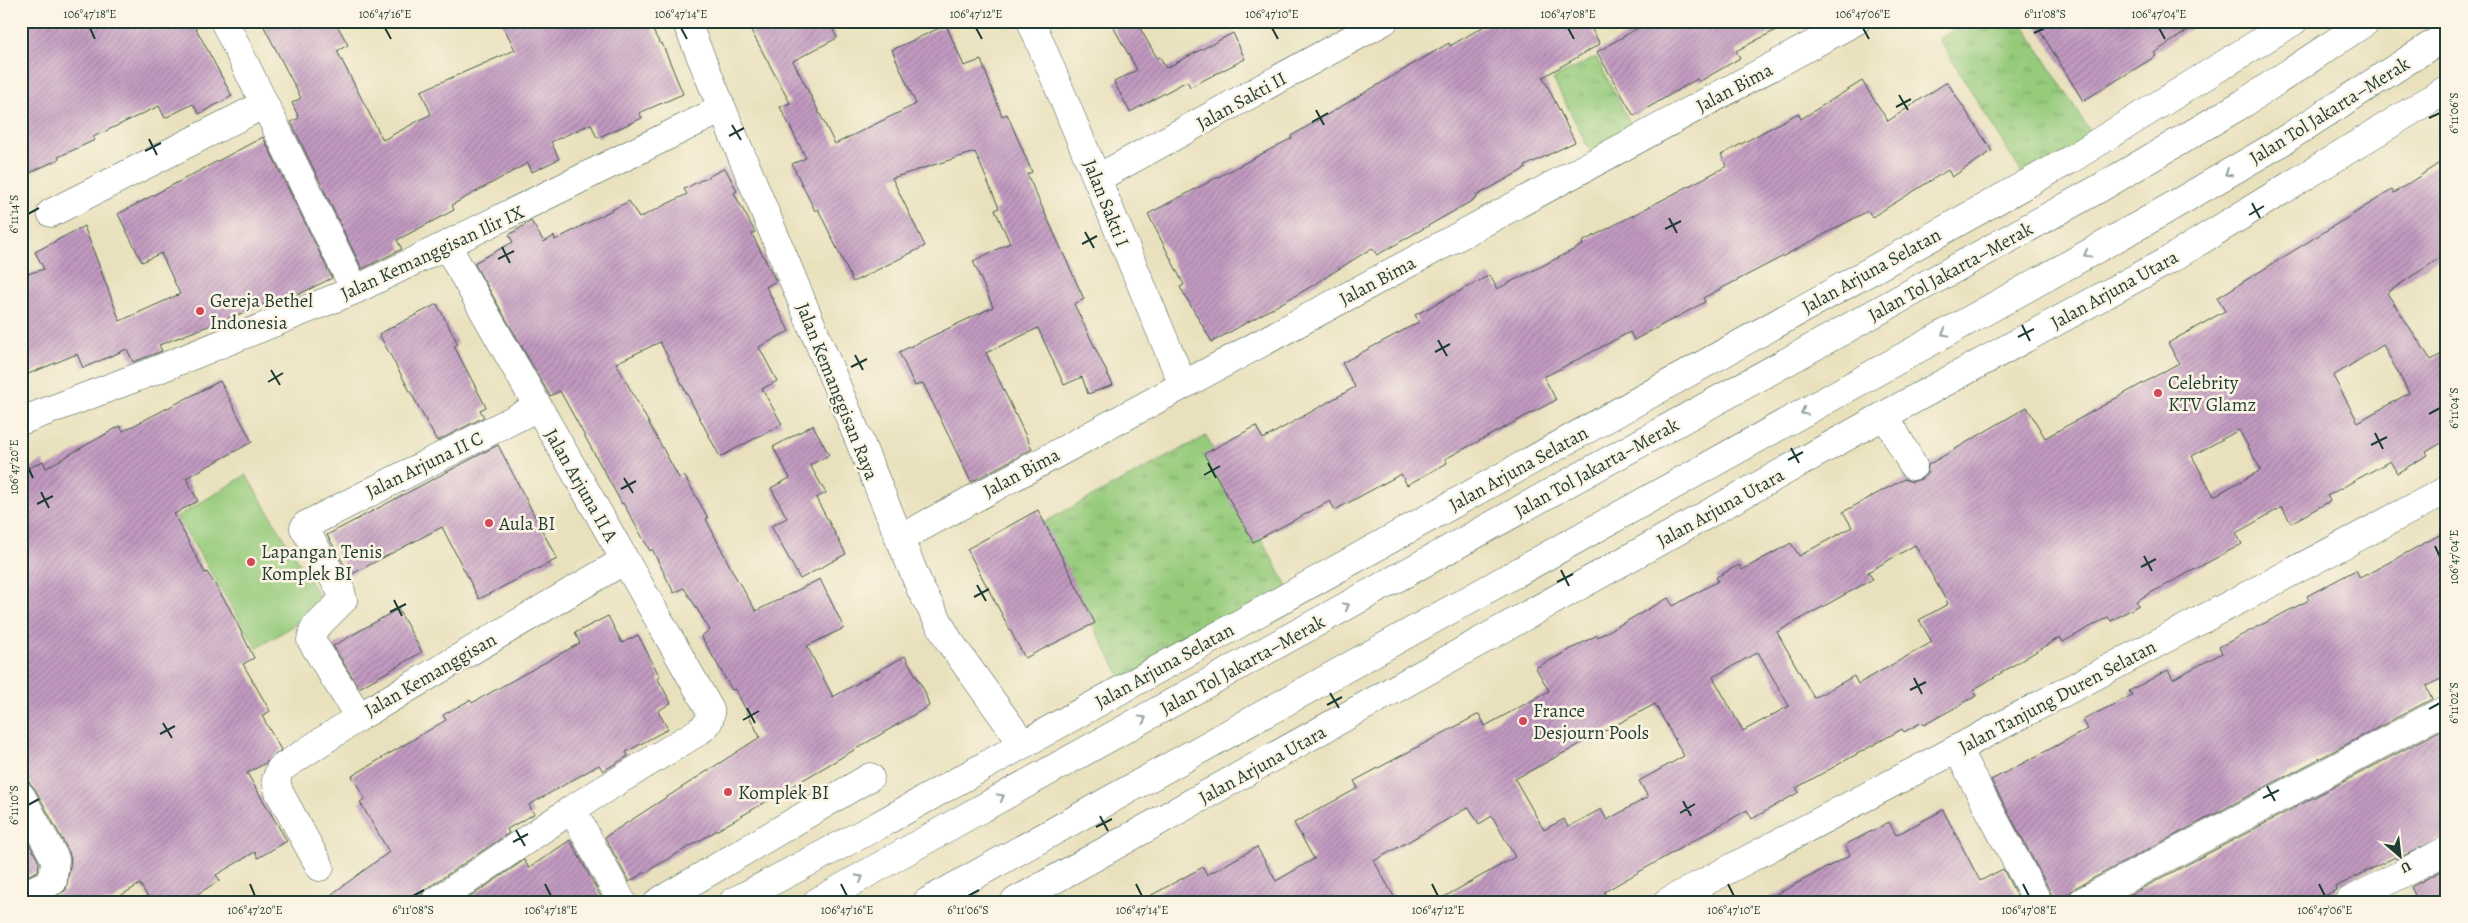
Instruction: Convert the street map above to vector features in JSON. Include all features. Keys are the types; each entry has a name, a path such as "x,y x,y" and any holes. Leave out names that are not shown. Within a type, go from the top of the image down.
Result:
{"main road":[{"path":"224,21 355,290"},
{"name":"Jalan Kemanggisan Raya","path":"686,21 921,590 949,641 1024,744"},
{"name":"Jalan Sakti I","path":"1032,21 1183,385"},
{"name":"Jalan Sakti II","path":"1098,178 1384,21"},
{"name":"Jalan Bima","path":"899,539 1856,21"},
{"name":"Jalan Arjuna Selatan","path":"733,902 877,826 2071,159 2294,21"},
{"name":"Jalan Tol Jakarta–Merak","path":"817,902 968,816 2100,188 2244,103 2367,21"},
{"name":"Jalan Tol Jakarta–Merak","path":"927,902 2145,222 2275,146 2447,34"},
{"name":"Jalan Arjuna Utara","path":"1017,901 1885,415 2169,260 2447,89"},
{"path":"51,213 264,105"},
{"name":"Jalan Kemanggisan Ilir IX","path":"21,421 168,365 355,290 722,110"},
{"name":"Jalan Arjuna II A","path":"448,246 710,710 711,718 708,724 572,809"},
{"name":"Jalan Arjuna II C","path":"310,521 538,407"},
{"path":"1885,415 1912,466"},
{"name":"Jalan Tanjung Duren Selatan","path":"1667,902 2447,490"},
{"name":"Jalan Kemanggisan","path":"310,521 304,528 341,590 343,600 314,629 311,640 359,717 625,560"},
{"path":"2082,902 2447,709"},
{"path":"320,867 279,792 276,780 280,769 359,717"},
{"path":"1957,749 2038,902"},
{"path":"658,902 870,777"},
{"path":"21,796 55,859 52,881 21,896"},
{"path":"435,902 572,809 622,902"},
{"path":"2348,902 2447,850"}],"green space":[{"path":"1968,21 2021,21 2096,141 2028,183 1939,39"},
{"path":"1596,57 1636,134 1593,156 1553,79"},
{"path":"1206,436 1289,590 1122,679 1039,525"},
{"name":"Lapangan Tenis Komplek BI","path":"246,475 325,606 257,648 177,517"}],"building":[{"path":"33,21 192,21 232,96 199,114 193,104 165,118 159,106 93,137 95,140 21,177 21,27"},
{"path":"261,21 335,21 348,45 337,51 383,140 431,114 421,91 515,50 501,21 648,21 660,44 662,43 683,94 639,113 642,118 597,138 591,124 551,142 559,159 532,172 528,163 452,205 454,210 397,240 402,249 362,269 291,122 299,118 292,103 301,98"},
{"path":"746,21 829,21 837,38 793,61 835,144 916,104 892,50 946,25 964,66 981,60 1002,116 1007,114 1032,172 1027,174 1084,299 1074,304 1113,385 1088,394 1082,377 1064,385 1038,328 986,353 1032,449 971,482 923,383 915,386 899,352 993,307 973,261 1010,243 995,210 999,208 975,152 892,178 925,246 853,282 818,209 815,211 792,164 806,158 780,107 790,103"},
{"path":"1110,21 1136,21 1157,58 1160,57 1166,68 1233,33 1245,59 1190,87 1187,81 1130,112 1114,82 1137,70"},
{"path":"1493,21 1587,21 1600,44 1543,77 1575,142 1525,166 1526,168 1476,196 1477,198 1377,255 1372,248 1307,289 1212,342 1180,287 1184,285 1148,214 1292,138 1291,136 1449,43 1450,46"},
{"path":"1650,21 1793,21 1736,51 1740,58 1699,82 1697,79 1634,116 1597,52"},
{"path":"2034,21 2202,21 2154,53 2156,56 2083,101"},
{"path":"1862,81 1888,121 1947,82 1992,151 1952,177 1948,170 1872,217 1868,211 1703,298 1705,302 1634,340 1630,332 1544,377 1556,400 1445,459 1447,463 1407,485 1401,474 1335,510 1330,501 1253,542 1204,454 1256,426 1263,439 1355,387 1342,363 1419,322 1415,315 1490,275 1497,289 1583,245 1582,242 1727,166 1721,155 1798,113 1801,119"},
{"path":"263,137 332,278 283,302 281,298 159,345 162,351 133,362 127,349 83,368 77,354 21,377 21,276 44,269 35,252 84,226 120,321 180,294 161,253 142,262 118,214"},
{"path":"2447,158 2447,253 2387,293 2431,360 2447,351 2447,440 2426,452 2428,455 2397,473 2390,461 2327,496 2330,501 2291,523 2282,507 2236,533 2242,544 2136,601 2139,605 2111,621 2108,617 2063,642 2060,637 1973,690 1976,696 1924,725 1922,722 1904,732 1902,729 1796,788 1799,792 1752,819 1747,810 1604,892 1606,895 1594,902 1435,902 1515,857 1492,816 1479,824 1469,807 1374,861 1397,902 1139,902 1203,867 1207,875 1257,847 1276,881 1314,859 1294,823 1358,788 1354,781 1479,714 1485,726 1549,691 1536,668 1597,635 1598,637 1668,598 1673,606 1718,581 1716,577 1739,565 1742,570 1791,543 1799,556 1852,527 1843,512 1904,479 1912,482 1921,479 1927,474 1928,465 2027,407 2045,438 2179,363 2168,343 2225,311 2217,298 2392,190 2394,193","holes":["2383,345 2409,393 2358,422 2333,376","2239,430 2261,470 2214,496 2192,456","1915,545 1948,604 1919,620 1932,642 1858,684 1854,676 1814,698 1777,632 1873,579 1868,572","1758,652 1789,706 1743,731 1713,677","1655,704 1684,756 1639,781 1648,797 1607,820 1601,809 1568,827 1564,819 1544,830 1515,779"]},
{"path":"725,168 737,191 734,193 755,232 752,234 776,281 766,287 789,331 759,347 777,381 762,389 782,424 720,457 660,342 616,363 679,478 684,475 708,518 706,519 735,576 756,611 820,579 844,628 807,646 833,697 905,656 925,692 929,706 629,882 605,837 760,737 735,689 732,690 701,636 710,630 684,588 674,593 652,549 650,551 622,504 560,391 550,396 474,263 513,242 509,235 531,221 544,242 554,236 555,240 629,201 639,218 687,194 684,189"},
{"path":"437,304 458,344 454,346 486,407 480,410 484,417 437,441 379,334"},
{"path":"220,381 252,442 186,478 198,501 174,514 205,573 207,572 230,609 254,658 243,664 270,711 262,716 281,750 266,763 247,773 287,841 258,858 255,852 216,875 220,880 185,902 151,902 140,884 110,902 46,902 66,890 71,860 69,852 35,789 29,782 21,780 21,472 43,461 46,468 120,426 123,431"},
{"path":"813,425 829,455 810,465 826,493 816,498 846,554 800,579 771,526 787,518 771,488 790,478 773,447"},
{"name":"Aula BI","path":"498,445 557,559 479,599 442,527 350,575 327,535"},
{"path":"1038,510 1095,623 1025,658 967,549"},
{"path":"2447,531 2447,676 2426,686 2432,699 2075,888 2069,894 2066,902 2053,902 2052,895 1991,780 2088,729 2083,720 2132,695 2129,691 2168,670 2173,679 2222,653 2219,647 2309,600 2307,596 2356,570 2360,578"},
{"path":"398,609 422,652 359,688 333,646"},
{"path":"608,616 622,643 638,635 671,703 658,711 668,729 626,752 628,756 603,771 599,765 529,805 534,814 507,829 509,833 426,889 421,895 420,902 321,902 389,852 360,802 365,799 352,776 446,720 443,715 470,700 472,703 580,643 575,633"},
{"path":"2447,727 2447,835 2397,859 2395,857 2335,887 2336,890 2313,902 2116,902"},
{"path":"1943,810 1980,881 2003,869 2020,902 1762,902 1850,855 1845,845 1889,822 1896,835"},
{"path":"21,829 39,862 38,871 21,879"},
{"path":"570,840 604,902 463,902 524,860 529,868"},
{"path":"2447,868 2447,902 2418,902 2411,887"}],"place":[{"name":"Gereja Bethel Indonesia","path":"200,311"},
{"name":"Celebrity KTV Glamz","path":"2158,393"},
{"name":"Aula BI","path":"489,523"},
{"name":"Lapangan Tenis Komplek BI","path":"251,562"},
{"name":"France Desjourn Pools","path":"1523,721"},
{"name":"Komplek BI","path":"728,792"}]}
